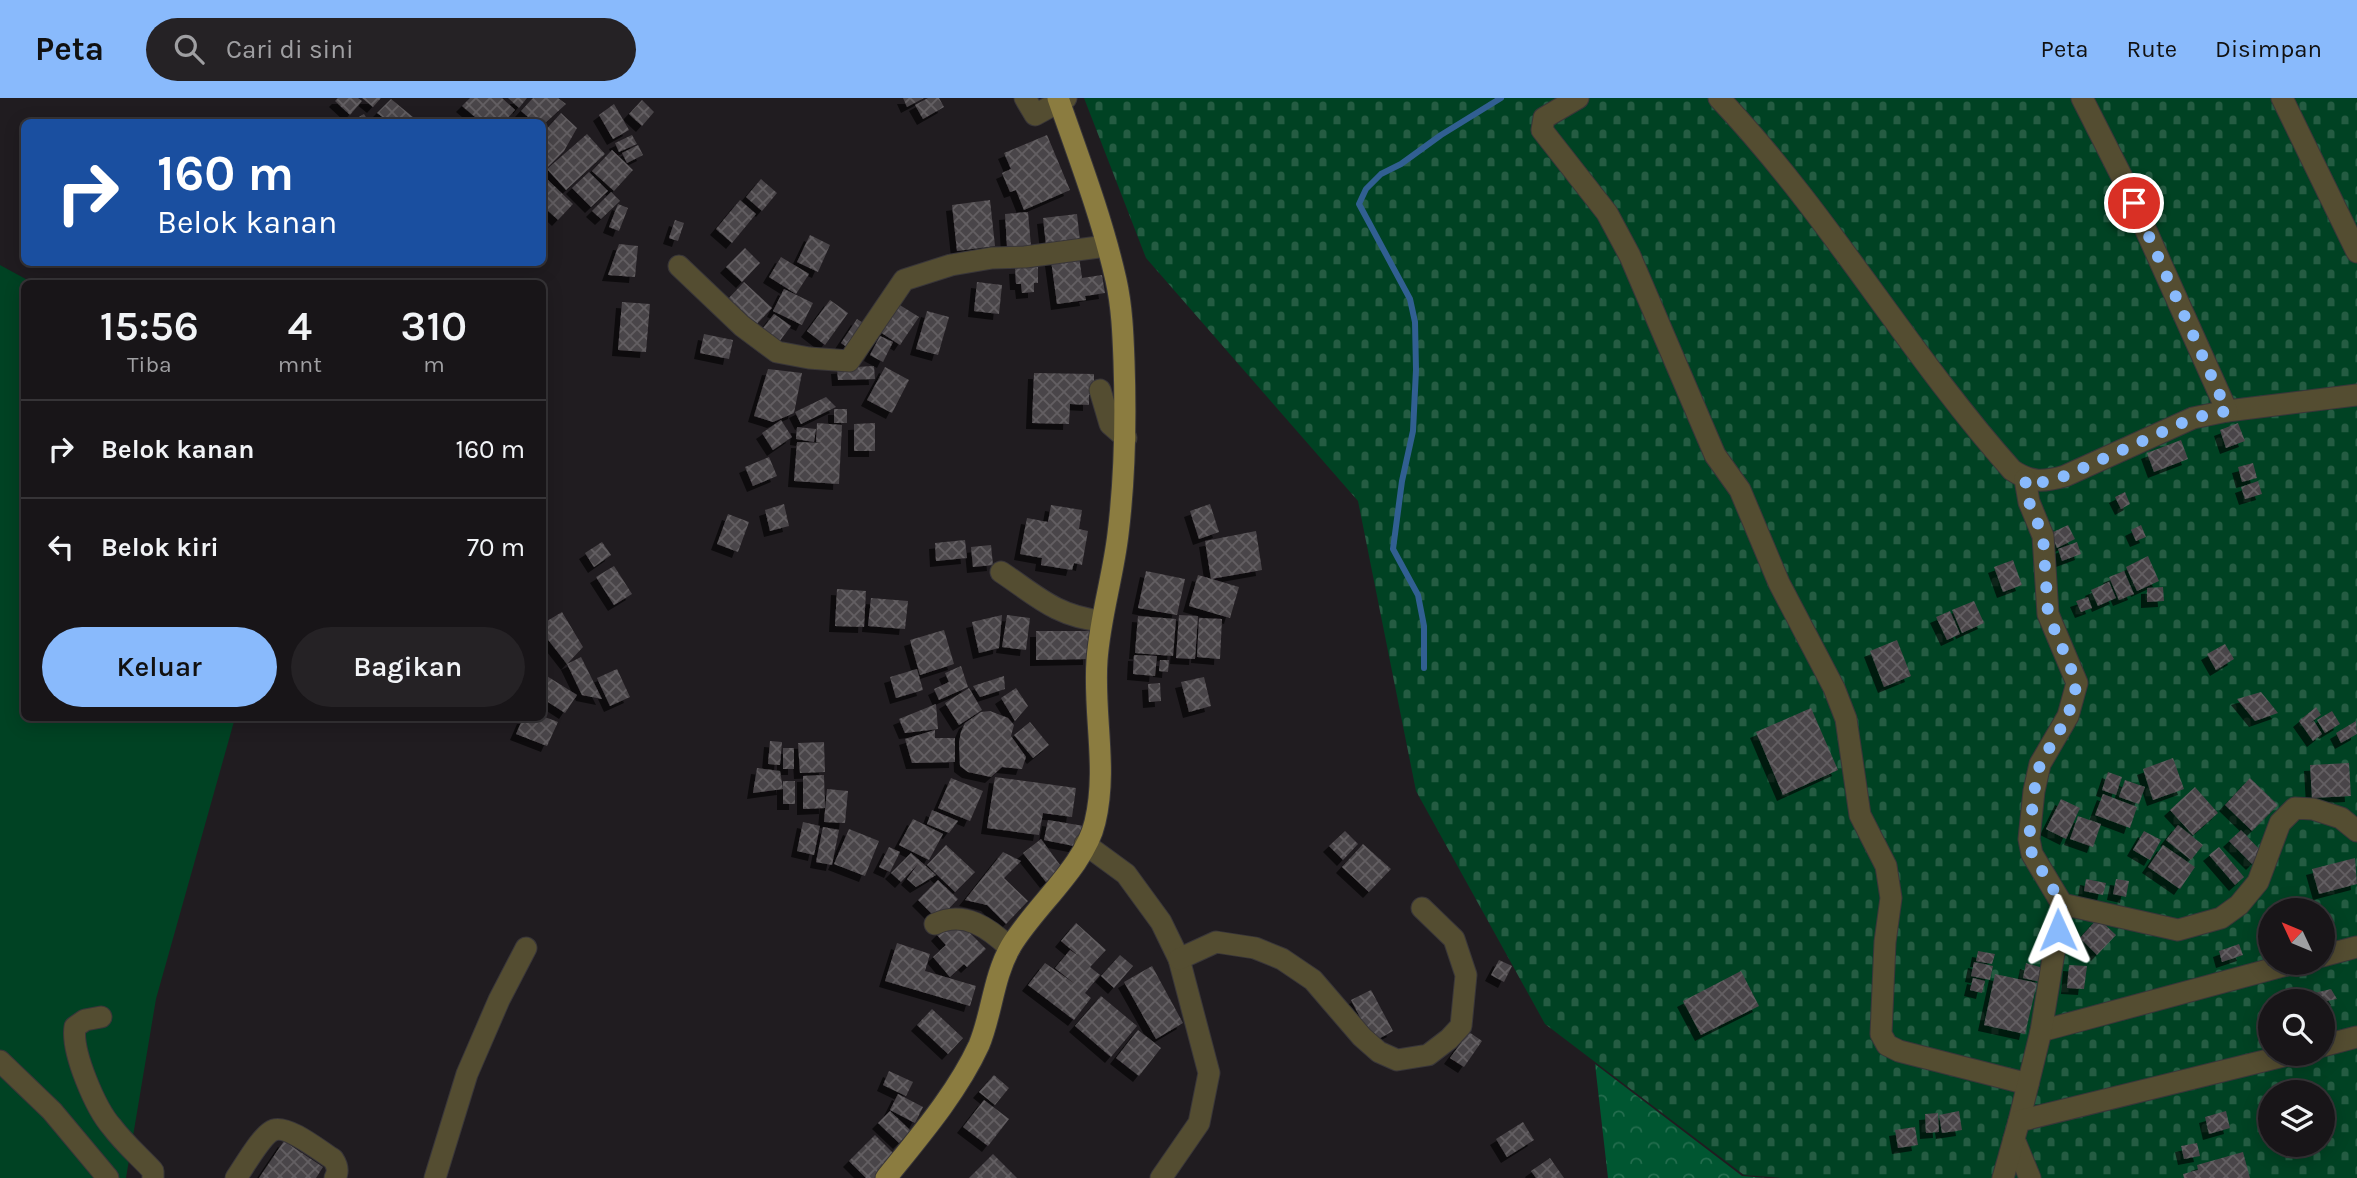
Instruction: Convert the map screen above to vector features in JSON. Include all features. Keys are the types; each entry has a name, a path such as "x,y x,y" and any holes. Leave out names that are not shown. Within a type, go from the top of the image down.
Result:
{"main road":[{"path":"886,1178 949,1095 979,1044 993,989 1010,948 1075,864 1095,824 1102,767 1096,707 1097,663 1101,621 1118,537 1126,438 1122,314 1116,280 1094,199 1061,99"}],"street":[{"path":"1578,98 1544,118 1542,130 1607,213 1630,256 1715,456 1740,490 1779,583 1834,688 1846,719 1860,815 1886,866 1891,898 1885,942 1881,1034 1887,1045 1899,1051 2028,1084"},
{"path":"1719,98 1758,139 1871,287 1949,396 2012,470 2025,479 2043,482 2065,476 2193,418 2227,411 2357,395"},
{"path":"2082,98 2123,180 2227,411"},
{"path":"2283,98 2357,253"},
{"path":"1030,107 1061,99"},
{"path":"679,266 742,326 776,352 849,361 904,280 951,265 992,258 1026,257 1106,246"},
{"path":"1100,390 1110,424 1126,438"},
{"path":"2003,1178 2041,1031 2062,904 2032,854 2029,839 2034,792 2040,764 2068,716 2077,683 2048,614 2043,536 2029,502 2025,479"},
{"path":"1001,572 1056,610 1076,618 1101,621"},
{"path":"2062,904 2178,930 2202,925 2221,918 2246,898 2258,882 2280,823 2295,808 2313,809 2341,818 2357,831"},
{"path":"1085,844 1126,874 1161,922 1179,959 1209,1073 1199,1123 1161,1178"},
{"path":"1179,959 1216,942 1255,948 1282,959 1313,981 1362,1037 1379,1052 1396,1060 1428,1055 1450,1039 1461,1026 1466,975 1454,939 1422,908"},
{"path":"935,924 948,918 965,920 983,926 1010,948"},
{"path":"2335,953 2357,947"},
{"path":"435,1178 467,1074 499,1000 526,948"},
{"path":"2041,1031 2258,973"},
{"path":"101,1017 85,1020 75,1027 77,1053 99,1107 110,1126 153,1171 153,1178"},
{"path":"2335,1043 2357,1037"},
{"path":"0,1061 52,1111 108,1178"},
{"path":"2016,1130 2258,1063"},
{"path":"236,1178 274,1129 287,1130 333,1159 337,1166 335,1178"},
{"path":"2016,1130 2030,1178"}],"green space":[{"path":"1084,98 2357,98 2357,1178 1782,1178 1744,1175 1545,1024 1416,791 1358,501 1146,258"},
{"path":"0,265 28,280 21,280 21,721 234,721 156,999 126,1178 0,1178"},
{"path":"1595,1064 1742,1176 1766,1178 1608,1178"}],"building":[{"path":"338,98 358,98 362,101 350,115 335,101"},
{"path":"362,98 381,98 373,107"},
{"path":"470,98 502,98 515,110 507,119 477,119 462,106"},
{"path":"508,98 527,98 519,108"},
{"path":"533,98 558,98 566,104 546,122 546,119 530,119 521,111"},
{"path":"903,98 924,98 907,107"},
{"path":"928,98 939,98 944,107 923,119 915,105"},
{"path":"391,99 415,119 385,119 377,113"},
{"path":"642,100 654,112 642,126 629,114"},
{"path":"614,104 629,130 613,139 599,115"},
{"path":"561,113 577,128 564,151 547,168 546,167 546,130"},
{"path":"587,134 605,154 566,190 547,169"},
{"path":"632,135 637,144 619,152 615,143"},
{"path":"1047,135 1070,190 1024,210 1016,190 1010,192 1002,173 1011,169 1004,153"},
{"path":"638,145 643,155 627,163 622,153"},
{"path":"612,150 633,170 614,191 592,171"},
{"path":"589,172 608,191 591,207 572,188"},
{"path":"761,179 777,193 762,211 746,197"},
{"path":"548,180 573,204 558,220 546,209"},
{"path":"611,192 620,201 601,219 592,211"},
{"path":"740,200 756,214 732,243 716,229"},
{"path":"990,200 995,246 957,251 952,205"},
{"path":"618,204 628,208 619,231 609,227"},
{"path":"1028,212 1031,246 1007,247 1005,214"},
{"path":"1077,214 1080,241 1046,245 1043,218"},
{"path":"675,220 684,223 678,241 669,238"},
{"path":"810,235 830,245 818,272 797,262"},
{"path":"619,244 638,246 635,277 608,275"},
{"path":"745,248 760,263 742,282 726,267"},
{"path":"1079,256 1082,278 1102,275 1105,293 1085,296 1086,300 1057,304 1051,260"},
{"path":"781,257 809,274 796,294 769,277"},
{"path":"1038,267 1038,283 1034,283 1034,292 1022,293 1021,284 1016,284 1015,268"},
{"path":"744,282 772,308 754,327 726,301"},
{"path":"977,282 1002,285 999,314 974,311"},
{"path":"784,289 813,303 802,325 773,311"},
{"path":"830,300 848,313 825,345 807,331"},
{"path":"622,302 650,304 646,352 618,350"},
{"path":"895,302 919,317 900,345 877,330"},
{"path":"927,311 949,317 938,355 916,349"},
{"path":"774,314 791,326 776,346 759,333"},
{"path":"857,319 870,327 854,352 841,343"},
{"path":"704,334 733,340 729,359 700,353"},
{"path":"880,336 893,342 883,362 870,355"},
{"path":"874,366 875,379 838,380 837,368"},
{"path":"885,367 909,380 892,413 867,400"},
{"path":"768,369 802,373 794,413 773,422 754,416"},
{"path":"1034,373 1094,374 1094,395 1089,395 1089,405 1070,404 1069,424 1032,423"},
{"path":"826,397 836,407 801,424 795,412"},
{"path":"834,409 847,409 847,423 834,423"},
{"path":"781,420 792,437 773,450 762,433"},
{"path":"817,423 842,425 839,484 794,481 797,442 822,443 816,442"},
{"path":"875,423 875,451 854,451 854,424"},
{"path":"2238,423 2245,441 2226,448 2220,430"},
{"path":"797,427 816,429 814,442 796,439"},
{"path":"2181,440 2188,459 2154,472 2147,453"},
{"path":"769,457 777,476 753,486 745,467"},
{"path":"2253,463 2257,478 2242,482 2238,467"},
{"path":"2258,481 2262,494 2245,499 2241,487"},
{"path":"2125,492 2130,504 2121,509 2115,497"},
{"path":"784,504 789,526 770,531 765,510"},
{"path":"1210,504 1219,532 1199,539 1190,511"},
{"path":"1051,505 1082,510 1079,529 1088,531 1082,565 1074,563 1072,570 1041,565 1042,558 1020,554 1027,518 1048,522"},
{"path":"728,514 749,522 738,552 717,544"},
{"path":"2068,525 2075,539 2057,548 2051,533"},
{"path":"2141,525 2146,537 2136,541 2131,530"},
{"path":"1256,531 1262,570 1211,579 1205,541"},
{"path":"965,540 967,558 936,561 935,543"},
{"path":"602,542 611,555 594,567 585,553"},
{"path":"2077,542 2081,554 2062,561 2058,549"},
{"path":"991,545 993,565 973,567 971,547"},
{"path":"2148,556 2159,581 2137,591 2126,567"},
{"path":"2013,560 2022,585 2003,592 1994,567"},
{"path":"614,566 632,594 614,605 596,577"},
{"path":"1146,571 1185,579 1177,615 1138,608"},
{"path":"2124,571 2134,594 2119,600 2109,577"},
{"path":"1198,575 1239,587 1230,618 1189,606"},
{"path":"2109,582 2116,598 2098,606 2091,590"},
{"path":"2163,587 2164,601 2147,602 2147,588"},
{"path":"837,589 866,591 864,627 835,626"},
{"path":"2088,597 2092,608 2081,612 2076,601"},
{"path":"871,598 908,601 905,629 868,626"},
{"path":"1974,601 1984,623 1962,633 1952,610"},
{"path":"1950,611 1960,634 1947,640 1936,617"},
{"path":"562,612 583,647 567,664 546,637 546,622"},
{"path":"1002,615 999,648 979,653 972,622"},
{"path":"1007,615 1030,618 1026,650 1002,647"},
{"path":"1179,615 1198,616 1195,659 1176,658"},
{"path":"1138,616 1176,619 1173,656 1135,653"},
{"path":"1199,618 1222,619 1220,659 1197,657"},
{"path":"944,630 954,664 920,675 910,640"},
{"path":"1036,631 1089,631 1089,659 1036,660"},
{"path":"1897,640 1911,676 1884,687 1870,651"},
{"path":"2225,644 2234,659 2216,670 2207,654"},
{"path":"1134,655 1157,656 1155,676 1133,674"},
{"path":"581,657 602,699 582,695 567,664"},
{"path":"1160,660 1169,660 1168,672 1159,671"},
{"path":"961,666 968,687 939,700 934,689 949,682 945,673"},
{"path":"617,669 630,697 610,706 597,678"},
{"path":"917,669 923,690 896,698 890,677"},
{"path":"546,676 577,695 565,713 546,701"},
{"path":"1004,676 1005,689 980,697 973,686"},
{"path":"1204,677 1211,706 1189,712 1181,682"},
{"path":"1160,683 1161,701 1149,702 1148,684"},
{"path":"969,688 982,710 959,725 945,703"},
{"path":"1016,688 1028,706 1015,721 1001,698"},
{"path":"2261,692 2278,713 2255,721 2237,699"},
{"path":"936,704 938,729 905,733 899,719"},
{"path":"2316,707 2321,715 2310,723 2314,721 2322,734 2313,741 2299,721"},
{"path":"1811,708 1838,770 1783,795 1756,732"},
{"path":"990,711 1008,718 1014,725 1011,736 1026,757 1022,769 1002,767 991,777 968,772 960,766 959,742 965,723 981,712"},
{"path":"2332,711 2340,724 2325,733 2317,720"},
{"path":"546,718 558,722 547,746 516,734 522,721 546,721"},
{"path":"2356,721 2357,734 2341,743 2336,733"},
{"path":"1030,722 1049,745 1033,758 1014,735"},
{"path":"935,730 935,738 955,738 955,762 912,763 905,739"},
{"path":"770,741 782,742 780,765 768,764"},
{"path":"824,742 825,772 800,773 798,743"},
{"path":"783,748 794,748 794,769 783,769"},
{"path":"2173,758 2184,789 2153,800 2143,769"},
{"path":"2349,763 2351,796 2312,798 2310,765"},
{"path":"757,768 780,771 783,789 753,793"},
{"path":"2108,772 2122,777 2116,795 2102,790"},
{"path":"824,775 825,808 803,809 803,776"},
{"path":"995,777 1076,788 1072,817 1043,813 1039,835 987,828"},
{"path":"951,778 983,791 970,821 938,808"},
{"path":"2250,778 2278,805 2252,831 2225,805"},
{"path":"2125,780 2145,787 2139,804 2119,797"},
{"path":"783,781 795,781 795,804 783,804"},
{"path":"2195,787 2218,813 2193,835 2170,810"},
{"path":"827,789 848,791 845,823 824,822"},
{"path":"2103,794 2137,807 2130,828 2095,815"},
{"path":"2061,799 2080,808 2066,839 2046,829"},
{"path":"932,810 958,821 949,833 927,824"},
{"path":"2078,816 2101,824 2093,847 2070,839"},
{"path":"913,819 943,834 929,860 899,845"},
{"path":"1048,820 1084,826 1079,847 1044,840"},
{"path":"803,822 820,826 814,855 797,851"},
{"path":"2178,825 2203,845 2191,860 2166,840"},
{"path":"823,827 839,830 832,865 816,862"},
{"path":"849,829 879,841 865,876 834,864"},
{"path":"2241,830 2263,853 2252,864 2229,841"},
{"path":"1345,831 1358,844 1343,860 1329,846"},
{"path":"2144,831 2161,840 2150,860 2133,850"},
{"path":"1041,839 1063,869 1046,882 1023,853"},
{"path":"1363,844 1391,869 1369,892 1342,867"},
{"path":"946,845 975,872 955,892 927,865"},
{"path":"2163,845 2195,867 2180,889 2148,867"},
{"path":"889,847 900,852 890,872 879,867"},
{"path":"2219,847 2244,877 2235,885 2209,855"},
{"path":"1003,852 1021,861 1004,878 1028,901 1006,924 987,905 965,900"},
{"path":"911,853 936,875 916,887 907,879 918,864 901,882 891,873"},
{"path":"2355,858 2357,884 2319,894 2312,869"},
{"path":"2086,879 2106,883 2103,895 2084,891"},
{"path":"2116,879 2129,881 2126,897 2113,894"},
{"path":"938,880 958,899 938,920 918,900"},
{"path":"2098,918 2116,935 2097,955 2080,938"},
{"path":"1076,923 1106,950 1090,967 1100,975 1085,993 1091,998 1074,1020 1028,985 1045,963 1075,984 1055,968 1070,950 1080,957 1061,941"},
{"path":"962,925 986,949 967,967 964,964 950,977 933,957 946,945 937,935 946,926"},
{"path":"897,943 930,954 925,971 976,986 970,1006 885,981"},
{"path":"2239,944 2243,955 2222,962 2219,951"},
{"path":"1978,951 1995,954 1992,964 1976,961"},
{"path":"1120,955 1133,966 1114,988 1101,976"},
{"path":"1499,960 1512,966 1504,982 1491,975"},
{"path":"1974,962 1993,966 1990,980 1971,976"},
{"path":"2026,963 2043,968 2040,982 2023,978"},
{"path":"2069,965 2087,966 2084,989 2067,988"},
{"path":"1152,966 1183,1023 1156,1039 1124,982"},
{"path":"1741,971 1759,1006 1701,1035 1683,1001"},
{"path":"1995,974 2037,983 2025,1034 1984,1025"},
{"path":"1973,978 1985,981 1982,993 1970,990"},
{"path":"1371,990 1393,1031 1373,1042 1351,1000"},
{"path":"1101,996 1137,1026 1111,1057 1075,1026"},
{"path":"932,1009 963,1038 948,1054 917,1025"},
{"path":"1138,1030 1161,1048 1139,1076 1116,1058"},
{"path":"1469,1032 1482,1041 1464,1067 1450,1058"},
{"path":"889,1071 913,1082 906,1096 883,1085"},
{"path":"994,1075 1009,1088 995,1105 979,1092"},
{"path":"898,1094 923,1107 915,1123 890,1110"},
{"path":"984,1100 1009,1119 988,1146 963,1127"},
{"path":"890,1111 911,1131 899,1143 878,1123"},
{"path":"1959,1111 1962,1130 1942,1133 1939,1115"},
{"path":"2226,1111 2230,1128 2209,1134 2205,1117"},
{"path":"1938,1113 1939,1132 1926,1133 1925,1114"},
{"path":"1523,1122 1534,1140 1507,1157 1496,1139"},
{"path":"1915,1127 1918,1145 1898,1148 1895,1130"},
{"path":"875,1135 897,1157 875,1178 866,1178 849,1161"},
{"path":"284,1141 323,1167 316,1178 259,1178"},
{"path":"2197,1143 2200,1156 2184,1159 2181,1146"},
{"path":"2243,1152 2250,1178 2184,1178 2183,1174 2198,1170 2197,1165"},
{"path":"993,1154 1017,1178 969,1178"},
{"path":"1550,1158 1564,1178 1536,1178 1531,1171"}],"waterway":[{"path":"1424,668 1424,626 1418,595 1393,549 1402,481 1413,431 1415,322 1410,299 1359,204 1366,189 1381,174 1401,164 1441,135 1501,98"}],"route":[{"path":"2058,930 2062,904 2032,854 2029,839 2040,764 2068,716 2077,683 2048,614 2043,536 2029,502 2025,479 2043,482 2065,476 2193,418 2227,411 2134,203"}]}
